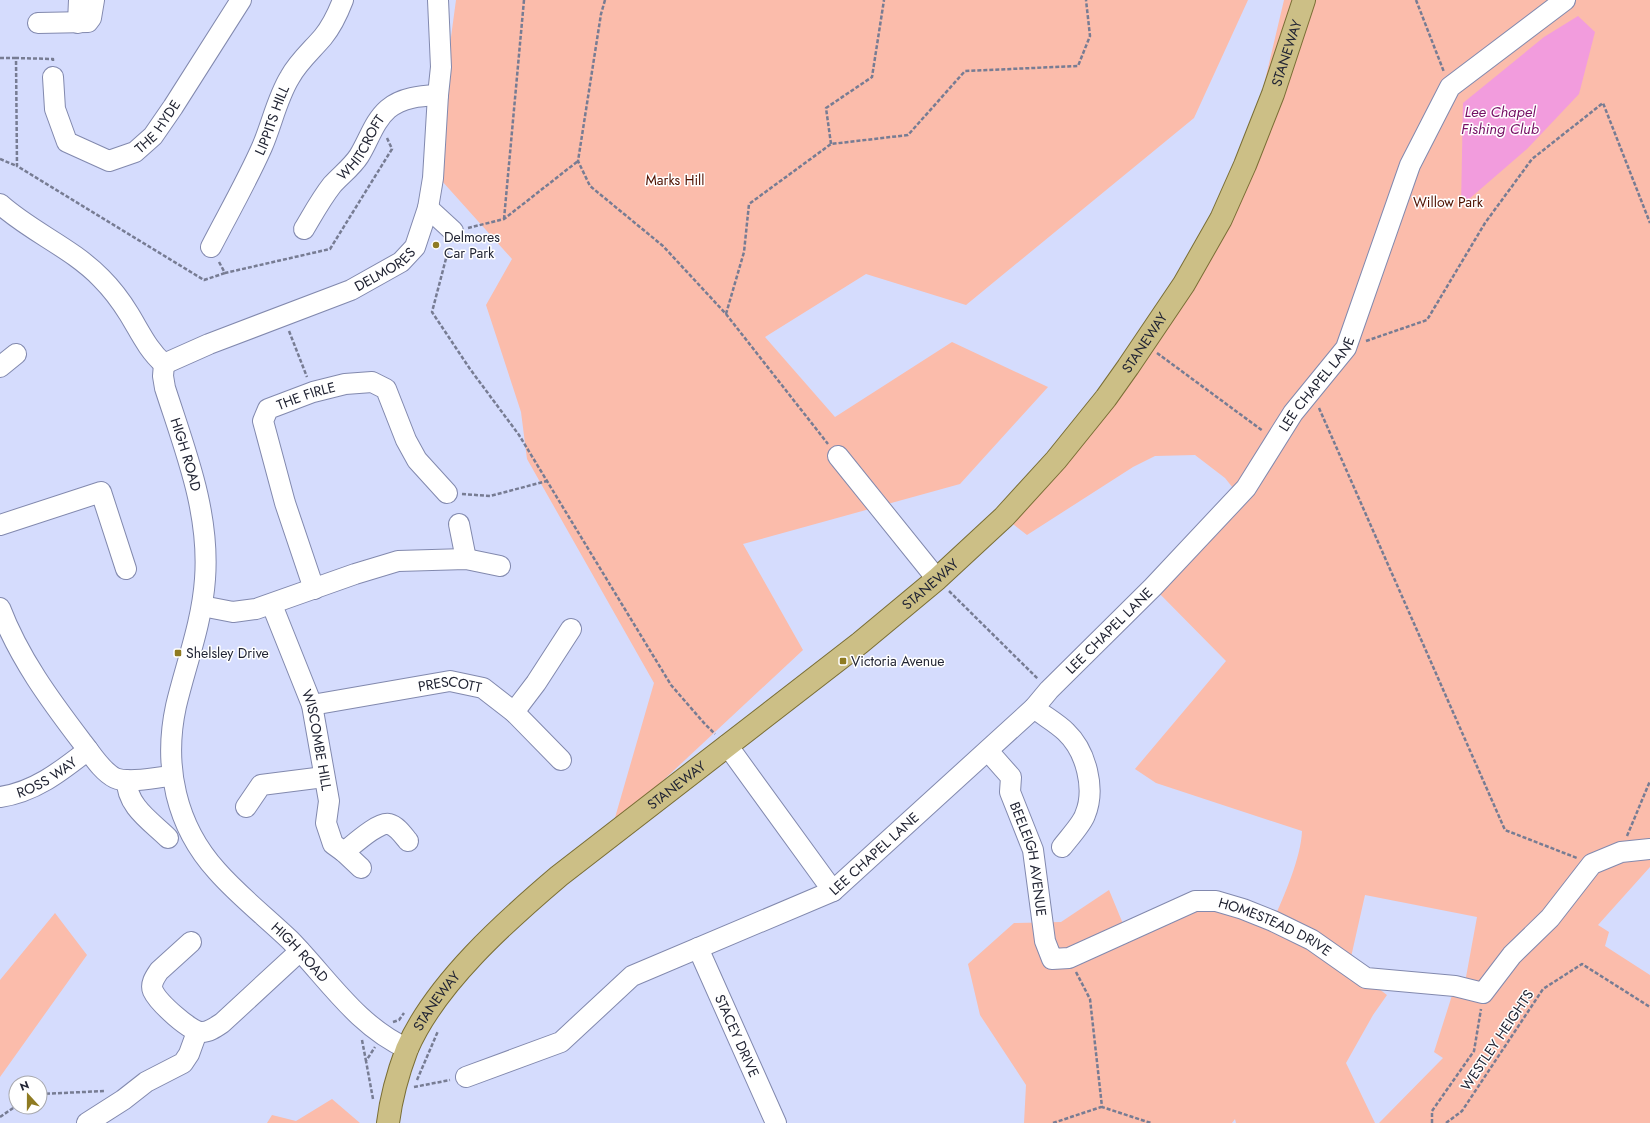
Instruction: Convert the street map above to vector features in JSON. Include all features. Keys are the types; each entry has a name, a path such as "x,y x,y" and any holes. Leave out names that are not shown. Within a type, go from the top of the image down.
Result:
{"main road":[{"name":"STANEWAY","path":"408,1049 425,1016 482,947 500,929 559,876 860,643 937,579 1004,517 1056,460 1106,398 1144,343 1184,284 1220,219 1246,164 1273,94 1304,0"},
{"path":"381,1115 396,1085 408,1049"}],"street":[{"path":"78,23 79,0"},
{"path":"38,24 88,22 91,18 94,0"},
{"name":"THE HYDE","path":"53,77 54,109 67,142 109,161 135,152 153,136 241,0"},
{"name":"LIPPITS HILL","path":"211,247 252,170 273,121 278,101 289,77 299,63 324,36 335,20 343,0"},
{"name":"DELMORES","path":"164,364 209,344 351,290 401,262 415,247 428,208 433,178 441,67 438,0"},
{"name":"LEE CHAPEL LANE","path":"466,1077 561,1042 632,976 833,891 1034,708 1049,690 1153,587 1246,488 1293,413 1346,348 1410,165 1450,87 1565,0"},
{"name":"WHITCROFT","path":"304,229 319,202 360,155 379,119 388,109 400,102 417,96 438,95"},
{"path":"0,204 22,222 77,258 100,277 119,299 150,349 164,364"},
{"path":"428,208 453,231"},
{"path":"0,367 16,354"},
{"name":"HIGH ROAD","path":"164,364 163,376 165,388 191,468 201,507 206,563 202,606 174,717 171,742 172,776 181,814 192,837 207,860 226,880 300,951 366,1023 382,1036 408,1049"},
{"name":"THE FIRLE","path":"314,589 285,503 263,421 268,409 313,392 345,384 372,382 386,389 406,440 417,460 447,493"},
{"path":"838,456 937,579"},
{"path":"0,525 101,492 126,568"},
{"path":"459,524 466,559"},
{"path":"202,606 226,611 244,611 272,604 355,574 398,562 466,559 500,566"},
{"name":"WISCOMBE HILL","path":"272,604 312,706 329,801 326,823 333,844 361,868"},
{"path":"0,608 21,654 45,693 88,750 110,774 115,778 127,780 172,776"},
{"path":"514,712 536,683 571,629"},
{"name":"PRESCOTT","path":"312,706 450,681 483,688 514,712 561,760"},
{"path":"1034,708 1066,732 1077,745 1084,761 1090,788 1085,815 1062,847"},
{"path":"727,745 833,891"},
{"name":"ROSS WAY","path":"0,797 19,792 47,781 88,750"},
{"name":"BEELEIGH AVENUE","path":"988,751 1011,777 1010,792 1034,850 1045,940 1052,959 1069,958"},
{"path":"246,806 261,786 324,777"},
{"path":"127,780 127,792 132,802 168,838"},
{"path":"344,852 380,825 389,824 396,828 408,841"},
{"path":"1483,992 1512,955 1550,918 1592,864 1621,852 1650,848"},
{"name":"HOMESTEAD DRIVE","path":"1069,958 1195,901 1216,901 1243,909 1273,921 1312,940 1366,978 1455,986 1483,992"},
{"path":"191,942 155,977 152,982 153,991 163,1004 186,1026 197,1032 209,1031 222,1024 300,951"},
{"name":"STACEY DRIVE","path":"698,948 776,1123"},
{"path":"86,1123 123,1100 146,1082 183,1063 189,1054 197,1032"}],"path":[{"path":"504,219 524,0"},
{"path":"605,0 601,14 578,161 590,186 663,246 726,314 838,456"},
{"path":"831,144 826,108 872,77 884,0"},
{"path":"726,314 744,252 749,204 831,144 908,135 965,71 1078,66 1090,36 1086,0"},
{"path":"1416,0 1450,87"},
{"path":"0,58 54,59 53,77"},
{"path":"16,58 17,166"},
{"path":"1346,348 1427,320 1485,223 1532,159 1603,103 1650,223"},
{"path":"0,159 17,166 204,280 225,273"},
{"path":"578,161 504,219 453,231 432,312 470,369 520,436 670,685 704,723"},
{"path":"283,316 313,392"},
{"path":"1144,343 1276,441"},
{"path":"1311,391 1505,830 1592,864"},
{"path":"447,493 490,496 547,481"},
{"path":"937,579 1049,690"},
{"path":"1621,852 1650,781"},
{"path":"1069,958 1090,999 1102,1107"},
{"name":"WESTLEY HEIGHTS","path":"1446,1123 1462,1111 1543,989 1582,964 1650,1007"},
{"name":"WESTLEY HEIGHTS","path":"1432,1123 1432,1111 1474,1051 1483,992"},
{"path":"389,1023 399,1020 407,1009"},
{"path":"439,1029 414,1087 466,1077"},
{"path":"374,1048 366,1061 381,1115"},
{"path":"48,1094 107,1091 123,1100"},
{"path":"1052,1123 1102,1107 1151,1123"}],"green space":[{"name":"Marks Hill","path":"456,0 1248,0 1194,118 966,305 866,274 765,337 835,417 952,342 1048,387 960,484 743,544 803,650 612,828 654,683 527,459 521,412 486,305 512,259 433,171"},
{"name":"Willow Park","path":"1284,0 1650,0 1650,867 1598,925 1609,932 1605,946 1650,975 1650,1123 1379,1123 1443,1058 1434,1052 1455,986 1464,988 1477,917 1365,895 1349,966 1387,995 1373,1015 1346,1063 1375,1123 1236,1123 1235,1119 1232,1123 1024,1123 1026,1085 980,1015 968,964 1014,923 1061,922 1109,890 1126,931 1195,901 1273,921 1287,889 1299,853 1302,831 1156,783 1135,769 1226,661 1153,587 1233,488 1225,478 1195,455 1155,456 1133,467 1027,535 1004,517 1081,430 1245,165"},
{"path":"55,913 87,955 0,1077 0,980"},
{"path":"332,1099 360,1123 267,1123 272,1115 296,1121"}],"water":[{"name":"Lee Chapel Fishing Club","path":"1578,16 1595,32 1579,94 1527,149 1461,206 1463,103 1544,37"}],"place":[{"name":"Delmores Car Park","path":"436,245"},
{"name":"Shelsley Drive","path":"178,653"},
{"name":"Victoria Avenue","path":"843,661"}]}
